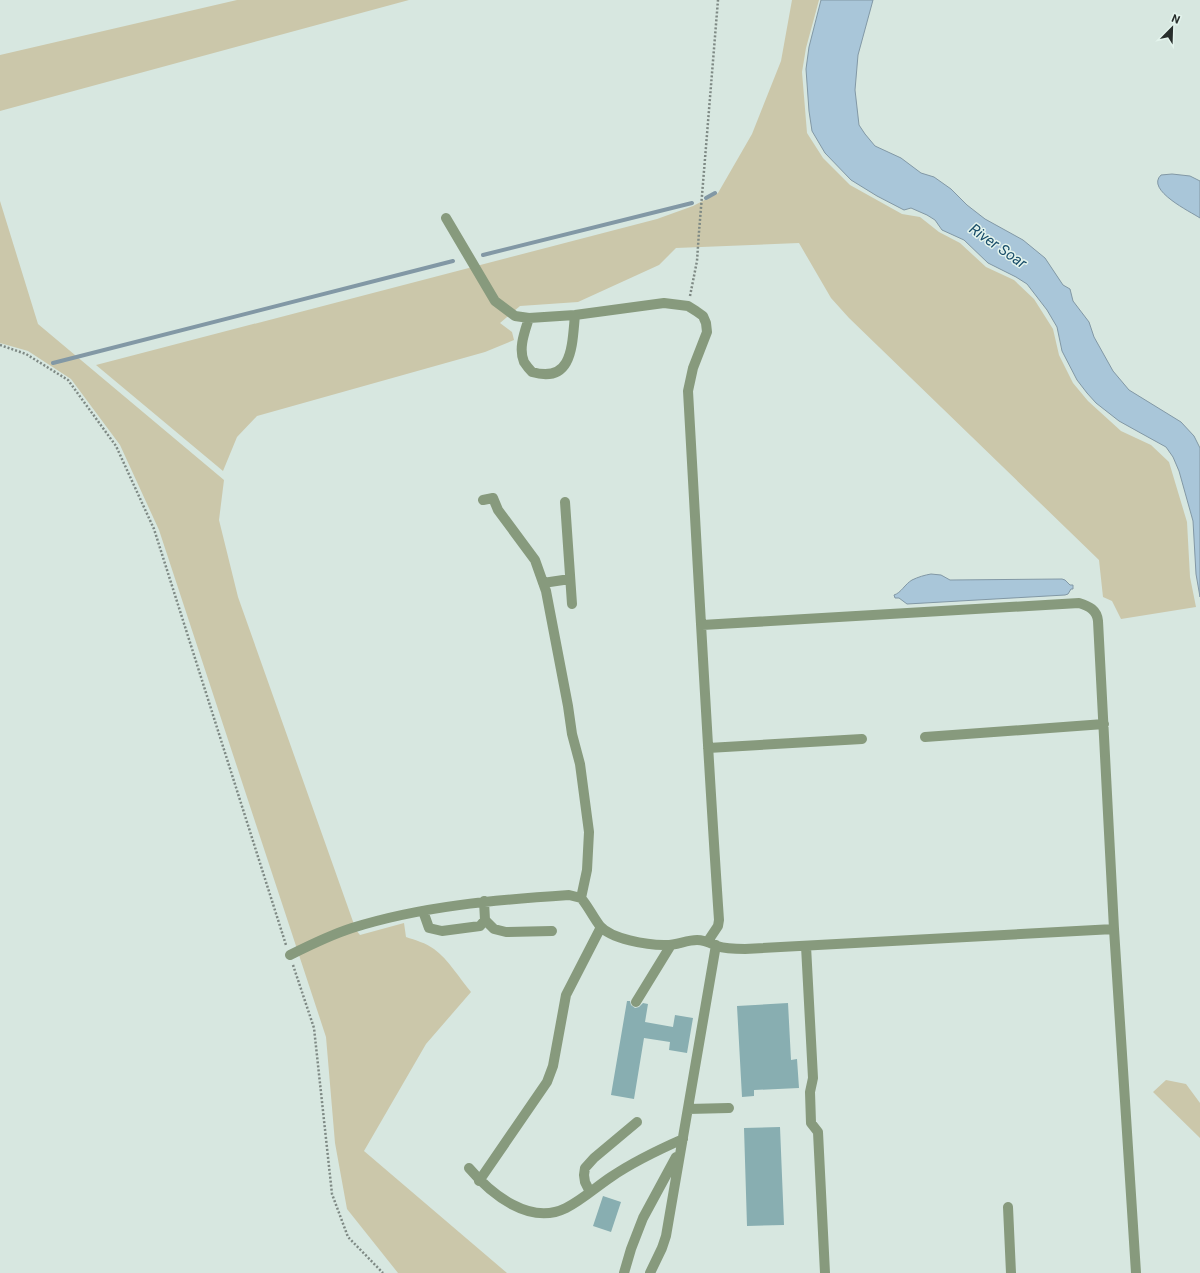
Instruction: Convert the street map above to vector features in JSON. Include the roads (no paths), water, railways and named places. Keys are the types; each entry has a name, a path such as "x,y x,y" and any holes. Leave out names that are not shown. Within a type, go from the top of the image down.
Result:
{"lane":[{"path":"446,218 495,302 515,316 529,318 575,315 664,303 688,306 703,316 706,323 707,332 693,368 688,391 719,920 712,943 688,1109 666,1236 650,1273"},
{"path":"529,318 521,352 524,362 532,372 549,375 564,367 569,356 573,337 575,315"},
{"path":"483,500 493,498 498,510 533,556 546,590 572,734 580,764 589,832 587,870 581,898"},
{"path":"564,502 572,604"},
{"path":"544,583 570,579"},
{"path":"702,625 1079,603 1090,607 1098,616 1114,929 1136,1273"},
{"path":"925,737 1104,724"},
{"path":"708,748 862,739"},
{"path":"290,955 323,939 351,929 423,911 484,901 569,894 581,898 601,927 622,938 664,946 696,940 728,948 745,949 1114,929"},
{"path":"423,911 429,928 442,931 480,926 485,920 484,901"},
{"path":"485,920 494,928 506,932 552,931"},
{"path":"479,1181 547,1082 553,1066 566,995 601,927"},
{"path":"636,1002 671,945"},
{"path":"806,946 813,1078 810,1092 811,1123 818,1132 825,1273"},
{"path":"688,1109 729,1108"},
{"path":"590,1192 585,1182 585,1168 637,1122"},
{"path":"469,1168 479,1181 517,1207 529,1212 541,1214 565,1209 611,1177 645,1157 683,1139"},
{"path":"624,1273 631,1249 643,1218 680,1150"},
{"path":"1008,1206 1011,1273"}],"water":[{"name":"River Soar","path":"821,0 873,0 858,55 855,90 859,125 875,146 901,158 921,173 934,177 951,189 967,205 985,219 1023,240 1045,258 1063,285 1070,289 1073,301 1089,322 1094,337 1113,371 1129,390 1181,422 1194,436 1200,448 1200,597 1196,574 1193,521 1179,471 1173,457 1166,447 1119,421 1096,403 1087,393 1077,380 1062,351 1057,327 1047,310 1027,284 988,263 964,240 942,230 935,220 927,215 911,208 904,210 851,180 825,153 812,131 806,69 809,47"},
{"path":"1172,174 1190,176 1200,181 1200,218 1171,200 1159,187 1158,181 1161,175"},
{"path":"931,574 941,575 950,580 1062,579 1070,585 1073,585 1073,589 1065,595 907,604 899,598 895,598 894,595 912,580"}],"waterway":[{"path":"706,198 715,193"},
{"path":"483,255 692,203"},
{"path":"53,363 453,261"}]}
